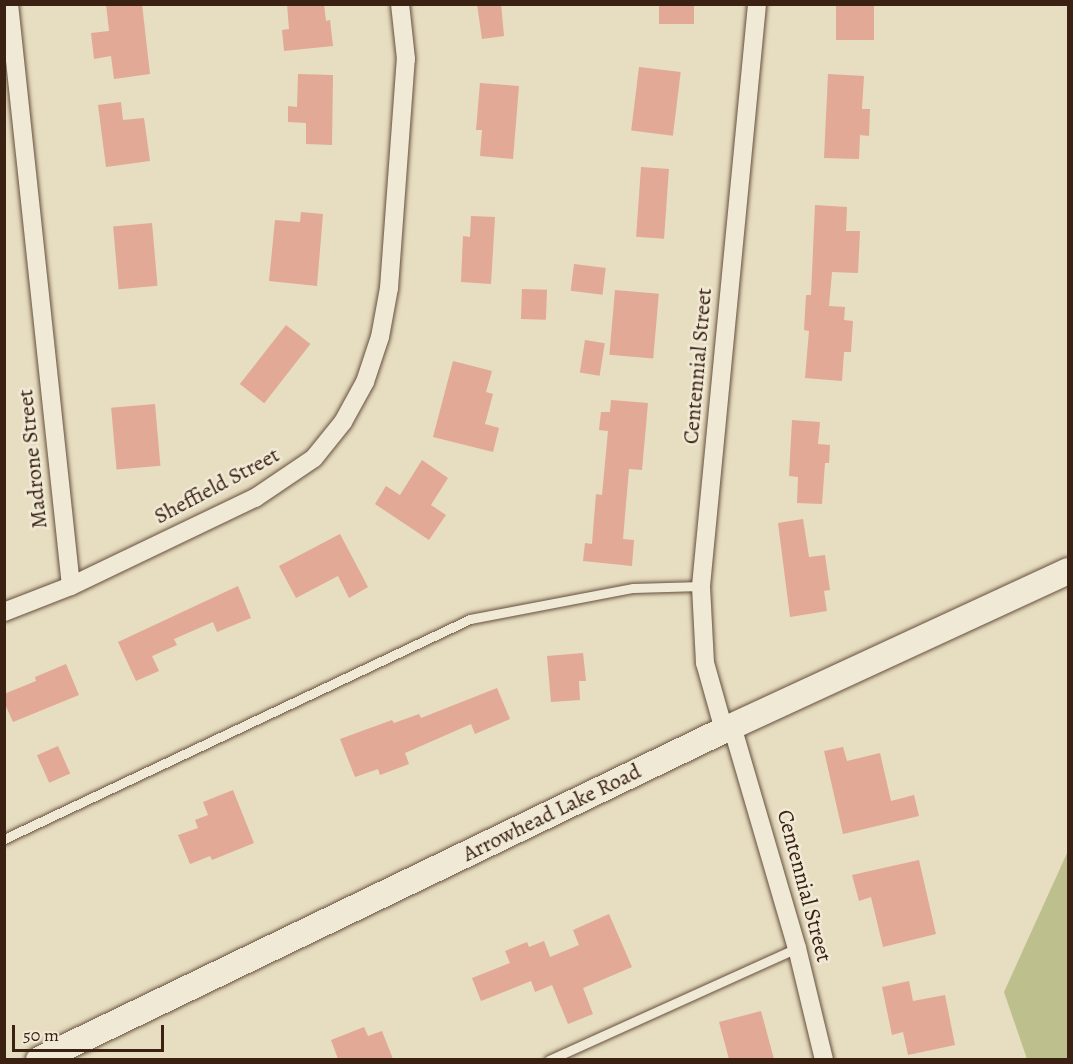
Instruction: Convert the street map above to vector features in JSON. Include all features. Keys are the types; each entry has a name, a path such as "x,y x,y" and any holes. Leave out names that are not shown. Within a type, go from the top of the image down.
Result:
{"main road":[{"name":"Arrowhead Lake Road","path":"39,1059 728,728 1068,571"}],"street":[{"name":"Madrone Street","path":"9,4 71,586"},
{"name":"Sheffield Street","path":"4,612 71,586 255,498 314,458 343,422 369,370 380,337 389,288 406,59 400,4"},
{"name":"Centennial Street","path":"757,4 701,586 705,663 728,728 797,948 824,1059"}],"lane":[{"path":"4,839 470,619 633,588 701,586"},
{"path":"549,1059 797,948"}],"green space":[{"path":"1068,851 1068,1059 1027,1059 1004,992"}],"building":[{"path":"106,4 142,4 150,74 114,79 111,56 94,59 91,33 109,31"},
{"path":"287,4 324,4 326,21 330,20 333,46 284,51 282,30 289,29"},
{"path":"477,4 501,4 504,36 482,39"},
{"path":"659,4 694,4 694,24 659,24"},
{"path":"836,4 874,4 874,40 836,40"},
{"path":"639,67 681,72 673,136 631,131"},
{"path":"298,74 333,75 332,145 306,144 306,123 288,122 288,106 297,107"},
{"path":"828,74 864,76 862,109 870,109 869,136 860,135 859,159 824,158"},
{"path":"480,83 519,86 513,159 480,156 482,130 476,130"},
{"path":"121,102 123,120 144,118 150,161 106,167 98,105"},
{"path":"641,167 669,169 664,239 636,237"},
{"path":"815,205 847,207 846,231 860,231 858,273 832,272 829,306 845,307 844,320 853,321 851,352 844,352 842,381 805,378 809,331 804,330 806,295 811,295"},
{"path":"301,212 323,214 317,286 269,281 275,220 300,222"},
{"path":"471,216 495,217 491,284 461,282 463,236 470,237"},
{"path":"152,223 157,286 119,289 113,226"},
{"path":"574,264 606,268 602,295 571,291"},
{"path":"522,289 547,290 546,320 521,319"},
{"path":"615,290 659,294 653,359 609,355"},
{"path":"286,325 310,344 264,403 240,384"},
{"path":"585,340 605,343 600,376 580,373"},
{"path":"453,361 492,371 486,392 493,394 485,424 499,428 493,452 433,437"},
{"path":"611,400 648,403 642,470 629,469 623,539 634,540 632,566 583,561 585,543 592,544 596,494 602,495 608,431 599,430 601,412 610,412"},
{"path":"155,404 160,466 117,470 111,408"},
{"path":"792,420 820,422 818,444 830,445 829,463 825,463 822,504 797,503 798,477 789,476"},
{"path":"422,460 448,478 431,505 446,515 429,540 375,504 386,486 400,495"},
{"path":"803,519 809,557 825,555 830,590 824,591 827,611 790,617 778,523"},
{"path":"340,534 368,587 349,598 338,576 296,598 279,566"},
{"path":"238,586 251,618 217,632 213,622 174,639 177,645 152,656 159,671 136,681 118,642"},
{"path":"583,653 586,681 579,681 580,700 551,702 547,656"},
{"path":"66,664 79,695 13,722 4,702 4,694 36,681 35,677"},
{"path":"497,688 510,719 475,734 471,724 405,753 409,764 380,775 378,769 355,777 340,739 392,720 394,723 419,714 421,718"},
{"path":"58,746 70,773 49,783 37,755"},
{"path":"843,747 847,761 880,753 891,801 914,795 919,816 843,834 824,751"},
{"path":"233,790 254,843 212,860 210,856 190,864 178,835 198,828 195,820 208,815 203,802"},
{"path":"919,860 936,934 883,947 871,897 859,901 852,875"},
{"path":"609,914 632,967 583,988 593,1014 568,1024 552,985 535,992 531,981 481,1001 472,978 510,963 505,951 527,942 529,947 544,941 550,957 579,945 573,930"},
{"path":"909,981 913,1001 945,995 955,1045 908,1055 903,1032 892,1035 882,987"},
{"path":"761,1011 774,1059 729,1059 719,1022"},
{"path":"364,1027 368,1036 382,1031 393,1059 338,1059 331,1040"}]}
